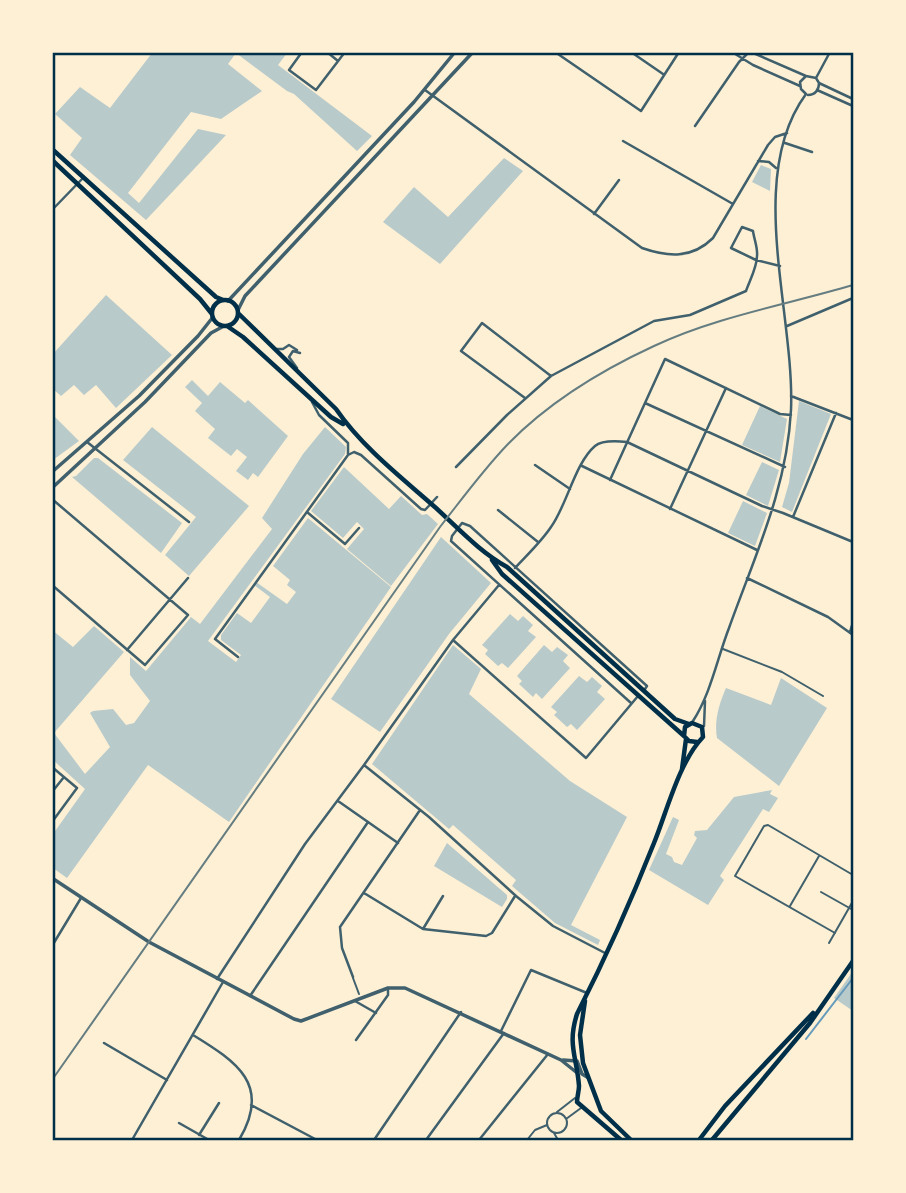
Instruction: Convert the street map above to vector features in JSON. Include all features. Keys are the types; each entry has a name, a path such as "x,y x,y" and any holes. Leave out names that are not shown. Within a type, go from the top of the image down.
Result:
{"main road":[{"path":"52,149 216,297 234,304 238,312 272,348 336,409 347,426"},
{"path":"52,160 200,299 218,324 243,337 331,417 347,426 492,559 502,574 689,740"},
{"path":"212,316 214,306 226,301"},
{"path":"226,326 235,321 238,312"},
{"path":"492,559 507,567 675,719 698,723 704,729 703,737 689,740"},
{"path":"621,1140 577,1102 573,1026 643,870 682,773 689,740 685,727 691,723"},
{"path":"682,773 689,740"},
{"path":"712,1140 810,1023 853,961"},
{"path":"587,995 580,1042 587,1077 604,1115 631,1140"},
{"path":"699,1140 725,1106 795,1030 817,1011"},
{"path":"578,1095 583,1091 592,1091"},
{"path":"583,1109 594,1107 597,1101"}],"street":[{"path":"302,52 289,70 316,90 345,52"},
{"path":"327,52 338,61"},
{"path":"226,301 247,284 425,90 456,52"},
{"path":"555,52 641,111 680,52"},
{"path":"631,52 664,75"},
{"path":"732,52 800,86 806,94"},
{"path":"741,52 742,59"},
{"path":"695,126 742,59 750,52 816,78 819,83 853,100"},
{"path":"816,78 830,52"},
{"path":"464,53 471,54"},
{"path":"238,312 245,296 471,54"},
{"path":"800,86 802,78 806,76"},
{"path":"806,94 817,90 819,83"},
{"path":"425,90 642,248 661,254 678,255 704,247 713,238 775,137 787,133"},
{"path":"817,90 853,106"},
{"path":"704,729 705,701 721,649 773,511 785,467 791,396 787,326 775,223 778,169 783,143 806,94"},
{"path":"623,141 733,204"},
{"path":"783,143 812,152"},
{"path":"758,161 769,162 778,169"},
{"path":"52,210 84,177"},
{"path":"594,214 619,180"},
{"path":"456,467 551,376 654,321 690,315 746,291 756,260 757,256 753,231 742,227 731,248 756,260 780,266"},
{"path":"787,326 853,299"},
{"path":"52,472 139,396 212,316"},
{"path":"525,398 461,351 482,323 551,376"},
{"path":"52,488 154,393 211,333 226,326"},
{"path":"272,348 293,347 300,353 293,351 289,357 300,374"},
{"path":"610,480 666,359 780,414 790,415"},
{"path":"670,509 726,388"},
{"path":"791,396 853,420"},
{"path":"310,399 319,415 348,443 348,455"},
{"path":"645,403 785,467"},
{"path":"793,517 836,412"},
{"path":"88,442 188,522"},
{"path":"515,568 551,528 582,466 594,447 599,444 627,442 773,511 853,542"},
{"path":"238,657 215,639 348,455 354,452 361,455 421,509 425,510 438,497"},
{"path":"535,465 571,489"},
{"path":"582,466 757,550"},
{"path":"52,499 188,615 145,665 52,584"},
{"path":"498,510 538,542"},
{"path":"307,512 345,544 359,528"},
{"path":"631,703 452,541 452,536 462,523 470,526 647,685 644,690"},
{"path":"127,650 188,578"},
{"path":"747,578 820,612 852,633 853,622"},
{"path":"217,979 278,883 453,639 499,585"},
{"path":"453,639 586,758 639,695"},
{"path":"721,649 782,672 823,696"},
{"path":"691,723 705,701"},
{"path":"364,765 553,926 606,953"},
{"path":"52,767 77,788 52,822"},
{"path":"52,792 64,777"},
{"path":"338,801 398,843"},
{"path":"359,994 342,948 340,927 420,810"},
{"path":"250,996 368,822"},
{"path":"835,933 735,876 764,826 768,825 853,875"},
{"path":"790,907 819,855"},
{"path":"52,878 149,943 301,1021 388,988 414,990 561,1060 576,1072"},
{"path":"364,892 424,929 486,936 492,933 516,896"},
{"path":"821,892 853,911"},
{"path":"424,929 443,896"},
{"path":"53,945 81,898"},
{"path":"830,943 853,901"},
{"path":"426,1140 503,1032 531,971 587,995"},
{"path":"132,1140 223,982"},
{"path":"356,1040 388,995 388,988"},
{"path":"355,1000 376,1013"},
{"path":"374,1140 461,1012"},
{"path":"193,1035 226,1055 240,1068 250,1091 251,1105 248,1122 239,1140"},
{"path":"104,1043 167,1080"},
{"path":"479,1140 548,1054"},
{"path":"561,1060 574,1060 579,1063 582,1074 587,1077"},
{"path":"547,1125 549,1117 578,1095"},
{"path":"200,1135 219,1103"},
{"path":"251,1105 317,1140"},
{"path":"554,1132 563,1131 566,1120 583,1109"},
{"path":"553,1114 561,1114 566,1120"},
{"path":"179,1123 209,1140"},
{"path":"547,1125 558,1140"},
{"path":"527,1140 535,1130 547,1125"}],"shaded area":[{"path":"152,53 236,53 228,64 262,91 221,119 191,112 128,193 139,203 198,129 226,135 146,220 70,155 82,138 55,114 80,87 110,108"},
{"path":"236,53 287,53 278,65 372,136 357,151 294,94"},
{"path":"504,158 523,171 440,264 383,222 414,187 448,217"},
{"path":"761,165 771,169 770,191 752,182"},
{"path":"106,295 172,355 116,408 96,385 84,395 74,385 61,396 53,389 53,354"},
{"path":"192,380 208,396 220,382 245,403 248,400 288,436 258,477 253,473 248,480 236,471 247,457 237,449 231,456 208,438 215,429 195,411 202,403 185,387"},
{"path":"799,401 831,414 792,512 782,507 789,483"},
{"path":"760,406 787,419 780,462 742,445"},
{"path":"52,414 79,441 53,460 52,460"},
{"path":"152,427 249,506 189,576 165,555 196,517 123,460"},
{"path":"325,427 346,447 345,454 208,641 236,662 241,655 221,640 221,635 237,613 251,623 270,597 254,585 256,582 287,604 296,592 287,585 290,580 273,566 308,518 391,587 229,822 148,765 67,878 53,868 53,834 85,789 53,760 52,630 73,647 94,626 124,652 54,733 85,774 110,747 90,713 113,709 126,725 134,723 150,701 130,675 130,657 146,671 191,617 200,624 272,529 262,518 303,454"},
{"path":"94,458 98,458 182,523 161,553 72,477"},
{"path":"762,462 779,470 768,506 746,495"},
{"path":"344,467 389,509 401,496 422,515 427,514 438,524 391,586 347,549 364,529 357,522 343,538 311,511"},
{"path":"743,501 767,513 755,546 728,533"},
{"path":"441,537 491,583 449,634 380,732 331,699"},
{"path":"510,614 518,621 523,616 533,625 528,631 536,637 508,668 502,663 498,666 485,654 488,650 482,645"},
{"path":"453,645 481,669 469,694 570,781 627,817 571,925 600,940 598,945 555,923 512,886 516,880 453,825 449,829 372,764"},
{"path":"544,645 552,652 557,647 568,655 563,661 570,668 542,699 536,693 533,697 519,684 522,681 517,676"},
{"path":"579,676 587,682 592,677 602,686 597,692 605,699 577,730 571,724 567,727 554,715 557,712 551,707"},
{"path":"781,678 827,708 779,786 717,738 716,725 726,688 771,705"},
{"path":"772,790 770,794 778,798 769,812 763,809 720,876 724,880 708,905 649,870 673,817 679,820 666,854 682,865 697,838 695,831 707,830 734,797"},
{"path":"447,843 507,895 502,907 434,866"},
{"path":"853,971 853,1011 834,998"}],"waterway":[{"path":"806,1039 853,978"}],"railway":[{"path":"52,1080 440,527 508,444 558,401 654,346 727,319 853,285"}]}
